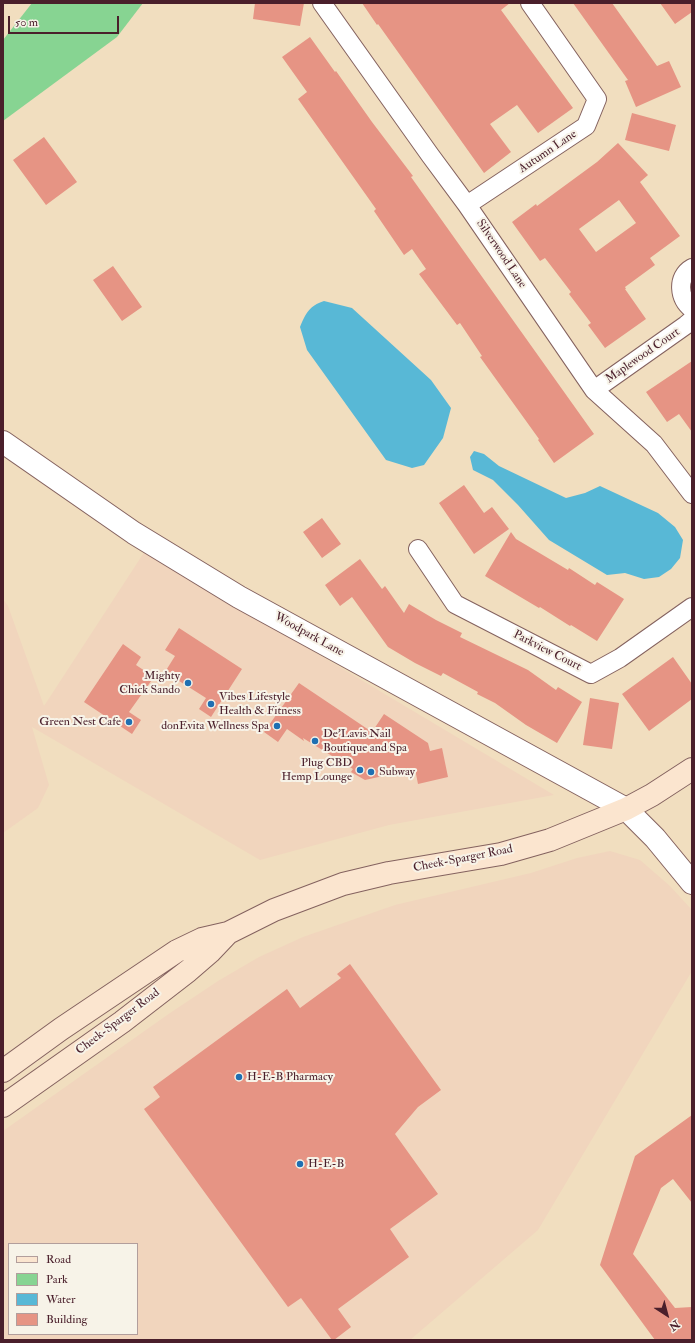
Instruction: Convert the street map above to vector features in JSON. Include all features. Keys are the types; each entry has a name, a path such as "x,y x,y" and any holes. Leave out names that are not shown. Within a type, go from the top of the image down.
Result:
{"main road":[{"name":"Cheek-Sparger Road","path":"3,1071 61,1029 176,951 202,938 228,933 274,910 343,884 389,873 502,854 550,840 626,809 652,795 692,769"},
{"name":"Cheek-Sparger Road","path":"3,1106 122,1022 188,971 210,952 228,933"},
{"path":"61,1029 79,1052"}],"street":[{"name":"Silverwood Lane","path":"322,3 467,205 594,390 654,444 692,494"},
{"name":"Autumn Lane","path":"467,205 586,126 597,99 530,3"},
{"path":"692,268 688,270 682,279 680,290 683,300 692,309"},
{"name":"Maplewood Court","path":"594,390 692,320"},
{"name":"Woodpark Lane","path":"3,442 134,533 240,597 626,809 654,838 692,883"},
{"name":"Parkview Court","path":"418,548 455,604 591,674 620,658 692,607"}],"shaded area":[{"path":"145,551 554,795 389,825 260,860 32,727 49,785 38,808 3,833 3,599 8,606 44,706"},
{"path":"610,851 640,860 670,886 692,910 692,971 538,1230 410,1340 3,1340 3,1131 170,1013 218,981 259,957 303,937 395,905 531,873 577,858"}],"green space":[{"path":"32,3 143,3 117,37 3,121 3,40"}],"water":[{"path":"324,301 352,308 431,380 451,408 443,438 424,465 412,468 386,460 307,350 300,327 311,308"},
{"path":"474,451 484,454 499,466 566,498 585,493 600,486 658,513 675,527 683,540 680,558 671,569 659,577 644,579 625,573 607,575 549,540 518,505 493,480 473,470 470,457"}],"building":[{"path":"255,3 304,3 300,26 253,19"},
{"path":"362,3 510,3 501,10 573,108 538,133 517,105 490,124 511,152 484,173"},
{"path":"573,3 612,3 657,66 669,61 681,87 636,107 625,81 628,80"},
{"path":"660,3 692,3 692,12 675,24"},
{"path":"310,37 413,176 411,177 594,434 554,463 538,440 539,439 480,357 482,356 460,323 457,325 419,274 426,269 412,249 404,255 374,211 376,209 298,99 307,92 282,57"},
{"path":"632,113 676,125 669,151 625,140"},
{"path":"44,137 77,182 46,205 13,160"},
{"path":"618,143 648,175 640,182 680,236 650,258 655,265 625,287 646,319 605,348 588,325 591,323 569,294 571,292 545,258 540,261 512,222 536,204 537,206 597,162","holes":["619,200 636,223 596,252 579,229"]},
{"path":"113,266 142,307 122,321 93,280"},
{"path":"692,361 692,432 679,414 667,422 646,392"},
{"path":"464,485 484,513 492,507 509,529 474,554 439,503"},
{"path":"322,518 341,544 322,558 303,532"},
{"path":"511,532 516,539 568,570 569,568 595,585 597,582 624,599 597,641 485,576"},
{"path":"360,559 382,589 385,586 404,613 409,604 462,633 460,637 528,670 556,690 558,687 582,702 557,743 526,725 495,703 477,694 478,692 443,673 441,676 415,663 388,647 352,597 340,606 325,585"},
{"path":"179,628 242,669 211,717 199,709 206,698 165,672 175,656 165,650"},
{"path":"123,644 141,657 136,665 154,677 129,712 141,720 132,734 84,702"},
{"path":"673,657 692,684 692,699 649,731 622,694"},
{"path":"299,683 372,732 384,714 428,743 430,751 442,748 448,777 418,784 415,769 365,780 351,772 353,769 303,738 304,741 287,729 278,742 264,732"},
{"path":"590,698 619,703 612,749 583,745"},
{"name":"H-E-B","path":"350,964 441,1090 418,1107 395,1134 438,1194 390,1229 409,1257 338,1309 351,1327 332,1340 301,1298 288,1307 144,1109 160,1097 153,1087 287,989 300,1008 341,978 337,974"},
{"path":"692,1115 692,1203 673,1179 661,1188 633,1254 675,1308 692,1307 692,1340 655,1340 600,1265 635,1156"}],"place":[{"name":"Mighty Chick Sando","path":"188,683"},
{"name":"Vibes Lifestyle Health & Fitness","path":"211,704"},
{"name":"Green Nest Cafe","path":"129,722"},
{"name":"donEvita Wellness Spa","path":"277,726"},
{"name":"De'Lavis Nail Boutique and Spa","path":"315,741"},
{"name":"Plug CBD Hemp Lounge","path":"360,770"},
{"name":"Subway","path":"371,772"},
{"name":"H-E-B Pharmacy","path":"239,1077"},
{"name":"H-E-B","path":"300,1164"}]}
